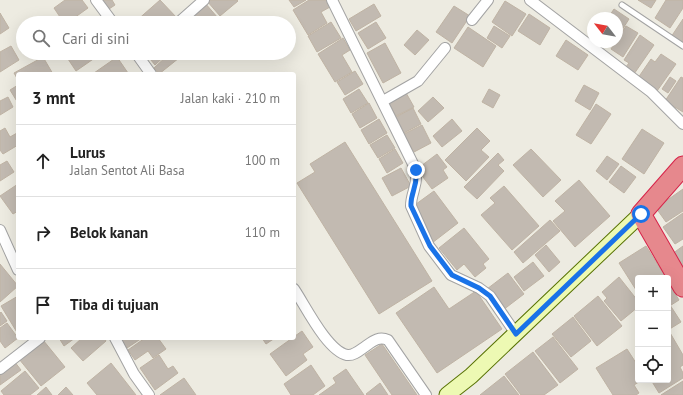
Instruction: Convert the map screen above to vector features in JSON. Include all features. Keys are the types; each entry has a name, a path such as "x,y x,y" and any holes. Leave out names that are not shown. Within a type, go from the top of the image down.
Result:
{"highway":[{"path":"683,166 641,214 683,287"}],"main road":[{"path":"447,395 471,376 641,214"}],"street":[{"path":"96,0 108,16"},
{"path":"186,16 204,0"},
{"path":"332,0 416,170 417,186 411,201 411,206 430,246 452,275 479,288 490,296 516,334"},
{"path":"472,20 488,0"},
{"path":"530,0 651,92 683,124"},
{"path":"383,101 418,81 445,48"},
{"path":"143,60 150,72"},
{"path":"0,230 16,266"},
{"path":"296,292 332,346 347,355 356,354 375,340 381,338 388,340 426,395"},
{"path":"0,369 37,340"},
{"path":"117,340 134,374 148,395"}],"lane":[{"path":"622,5 683,46"}],"building":[{"path":"65,0 82,0 88,8 77,16 59,16 54,8"},
{"path":"99,0 112,0 115,5 106,11"},
{"path":"160,0 175,16 142,16"},
{"path":"289,0 306,0 294,7"},
{"path":"309,0 326,0 330,7 321,12 327,23 308,35 293,10"},
{"path":"638,0 656,0 651,8"},
{"path":"666,0 683,0 683,8 670,28 655,18"},
{"path":"207,1 238,1 220,16"},
{"path":"505,1 526,14 512,36 492,22"},
{"path":"205,3 216,16 194,16 192,14"},
{"path":"374,4 381,16 356,31 349,19"},
{"path":"454,6 470,16 452,43 436,32"},
{"path":"0,13 9,28 0,34"},
{"path":"529,14 550,28 540,45 518,31"},
{"path":"623,15 629,19 623,28"},
{"path":"683,19 683,44 671,37"},
{"path":"331,22 341,38 317,52 308,36"},
{"path":"376,22 386,38 368,49 358,33"},
{"path":"494,26 510,36 502,48 487,38"},
{"path":"626,26 638,33 623,57 611,49 623,48 623,31"},
{"path":"468,27 496,46 483,67 454,48"},
{"path":"417,30 429,40 415,55 404,45"},
{"path":"640,35 654,45 634,74 625,68 629,63 624,60"},
{"path":"343,38 350,50 342,55 352,72 335,82 318,54"},
{"path":"566,40 588,55 578,70 556,56"},
{"path":"385,43 401,73 383,83 367,53"},
{"path":"11,46 16,55 16,60 19,60 0,72 0,52"},
{"path":"661,54 676,64 657,91 638,78 651,59 655,62"},
{"path":"38,60 45,60 52,72 16,72 16,76 14,73"},
{"path":"69,60 92,60 76,71"},
{"path":"113,60 119,60 127,72 95,72"},
{"path":"151,60 160,60 155,65"},
{"path":"163,60 176,60 162,72 157,72 154,68"},
{"path":"355,71 363,84 345,95 337,82"},
{"path":"670,77 676,81 668,93 662,89"},
{"path":"681,77 683,78 683,112 665,101"},
{"path":"584,85 599,93 590,110 575,101"},
{"path":"16,86 16,100 10,90"},
{"path":"359,89 368,103 351,113 343,99"},
{"path":"489,89 500,95 493,108 482,102"},
{"path":"405,91 414,107 396,116 387,100"},
{"path":"8,97 13,107 0,115 0,101"},
{"path":"433,97 444,108 428,122 418,111"},
{"path":"369,103 377,118 360,128 352,114"},
{"path":"596,104 611,114 591,144 576,135"},
{"path":"413,108 421,124 404,133 396,117"},
{"path":"379,119 387,133 369,144 361,130"},
{"path":"452,119 462,131 442,147 433,136"},
{"path":"422,125 431,143 414,152 404,134"},
{"path":"5,128 10,137 16,134 16,146 3,154 0,150 0,131"},
{"path":"477,128 490,141 481,150 489,157 466,181 445,160"},
{"path":"642,129 664,143 644,174 622,159"},
{"path":"387,135 395,148 378,158 370,145"},
{"path":"345,142 432,281 379,314 297,183 315,172 310,164"},
{"path":"395,149 403,163 387,173 379,159"},
{"path":"531,149 561,180 543,197 513,165"},
{"path":"498,153 504,160 498,165 504,171 477,199 464,187"},
{"path":"437,154 447,167 443,170 448,178 432,189 417,169"},
{"path":"607,156 619,164 607,180 596,171"},
{"path":"7,161 14,172 0,181 0,165"},
{"path":"621,166 636,177 624,193 609,182"},
{"path":"401,168 411,186 392,196 382,178"},
{"path":"579,180 610,216 575,247 553,221 565,211 555,201"},
{"path":"16,185 16,212 13,214 0,196"},
{"path":"504,186 539,226 512,250 481,215 495,203 490,198"},
{"path":"683,189 683,211 666,222 656,208"},
{"path":"434,191 458,223 432,243 423,230 427,227 412,207"},
{"path":"683,213 683,239 675,244 663,227"},
{"path":"550,220 560,231 523,263 514,252"},
{"path":"464,228 489,259 483,264 486,268 475,277 464,264 457,270 439,248"},
{"path":"546,245 560,262 549,272 535,255"},
{"path":"646,246 664,275 635,275 635,288 619,263"},
{"path":"683,246 683,270 672,254"},
{"path":"533,262 544,276 524,291 514,277"},
{"path":"0,264 16,284 16,288 0,302"},
{"path":"508,273 524,294 503,310 487,289"},
{"path":"619,277 635,297 635,309 621,321 604,301 607,298 602,292"},
{"path":"434,287 449,309 476,291 502,329 437,373 396,313"},
{"path":"671,287 679,300 671,305"},
{"path":"598,296 622,326 597,346 574,316"},
{"path":"16,297 16,331 1,306"},
{"path":"671,307 681,322 671,328"},
{"path":"1,312 7,321 0,326 0,313"},
{"path":"573,317 591,341 571,357 552,334"},
{"path":"7,323 16,335 16,340 5,348 0,341 0,328"},
{"path":"302,331 313,347 303,354 307,360 286,376 270,354 289,340 296,340 296,335"},
{"path":"671,334 683,355 683,365 680,367 683,373 683,378 659,393 653,383 671,383"},
{"path":"553,337 578,369 560,383 535,351"},
{"path":"43,340 65,367 41,386 19,359"},
{"path":"60,340 72,340 64,346"},
{"path":"80,340 106,341 83,361 71,348"},
{"path":"121,340 139,340 127,348"},
{"path":"142,340 159,340 166,349 153,358 148,351 135,360 128,350"},
{"path":"263,340 272,340 266,344"},
{"path":"382,344 417,395 392,395 365,355"},
{"path":"627,349 635,361 635,383 637,383 634,385 639,393 636,395 613,395 596,368"},
{"path":"533,352 558,385 544,395 521,395 505,374"},
{"path":"159,355 168,369 173,366 178,373 155,390 140,368"},
{"path":"14,361 21,370 0,385 0,371"},
{"path":"111,363 136,395 97,395 87,383"},
{"path":"311,365 325,386 313,395 291,395 284,384"},
{"path":"346,369 364,395 319,395 336,383 333,378"},
{"path":"25,371 39,388 30,395 4,395 1,391"},
{"path":"504,376 519,395 480,395"},
{"path":"184,378 196,395 160,395"},
{"path":"683,381 683,395 661,395"},
{"path":"380,383 388,395 366,394"},
{"path":"46,387 52,395 37,395"},
{"path":"66,387 73,395 58,395"}],"route":[{"path":"416,170 417,186 411,201 411,206 412,211 430,246 452,275 479,288 490,296 516,334 641,214"}]}
